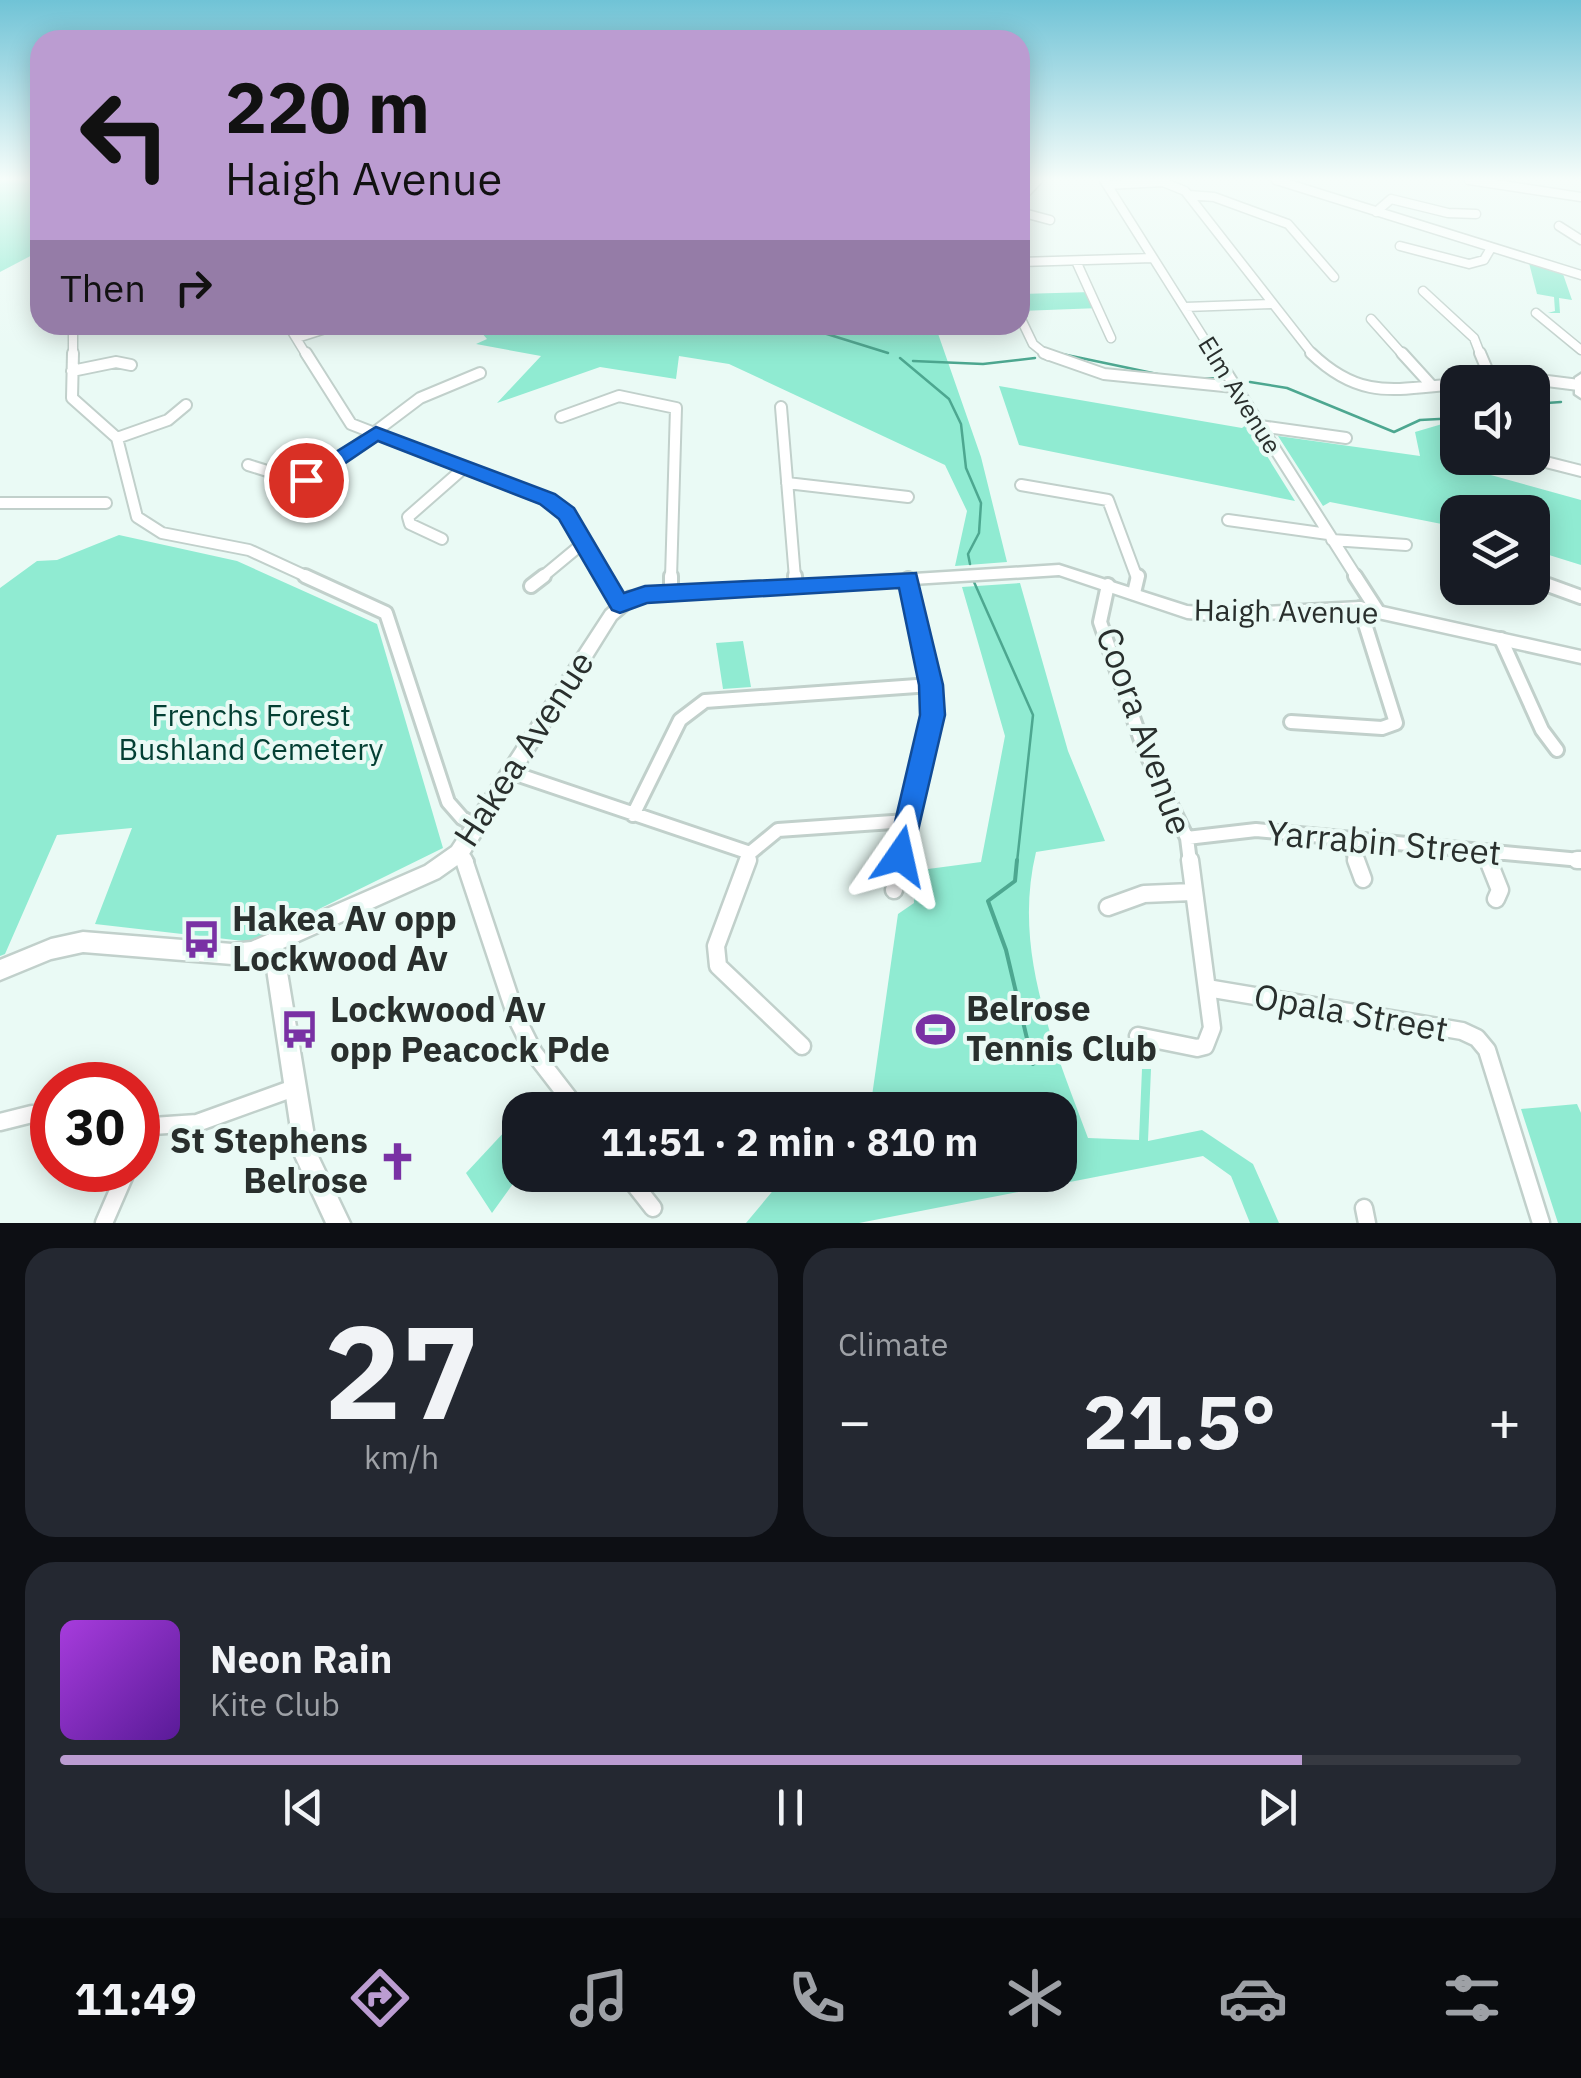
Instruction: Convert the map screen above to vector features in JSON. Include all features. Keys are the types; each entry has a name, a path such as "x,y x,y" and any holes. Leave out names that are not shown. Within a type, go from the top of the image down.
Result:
{"street":[{"name":"Elm Avenue","path":"1140,237 1330,537 1369,609 1396,723 1382,728 1290,722"},
{"path":"1220,237 1271,304 1333,374 1348,384 1369,388 1440,385"},
{"path":"1299,237 1334,277"},
{"path":"1456,237 1581,275"},
{"path":"1400,246 1469,264 1484,260 1491,248"},
{"path":"1030,262 1153,258"},
{"path":"1076,261 1111,338"},
{"path":"1423,291 1474,338 1485,365"},
{"path":"1184,307 1271,304"},
{"path":"1536,313 1581,350"},
{"path":"1371,319 1432,386"},
{"path":"73,335 72,398 117,438 137,517 147,526 248,550 386,612 448,802 462,818 479,827"},
{"path":"295,335 346,420 557,504 582,544 626,600"},
{"path":"297,338 306,335"},
{"path":"1029,335 1034,345 1068,365 1180,386 1234,387"},
{"path":"72,372 116,362 131,366"},
{"path":"248,465 306,480 420,398 480,373"},
{"path":"1550,381 1580,386"},
{"path":"561,416 618,396 676,408 671,593"},
{"path":"117,438 168,420 186,405"},
{"path":"781,407 796,586"},
{"path":"1260,426 1346,438"},
{"path":"1550,463 1581,471"},
{"path":"442,538 410,524 408,517 465,467"},
{"path":"787,483 908,497"},
{"path":"1021,484 1108,500 1138,574 1134,593"},
{"path":"0,503 106,503"},
{"path":"1228,520 1406,545"},
{"path":"531,586 582,544"},
{"name":"Haigh Avenue","path":"626,600 671,593 1059,570 1204,614 1369,609 1581,657"},
{"path":"894,890 932,715 931,685 908,579"},
{"name":"Coora Avenue","path":"1108,585 1100,622 1144,749 1186,838 1212,1028 1205,1046 1182,1048 1138,1036"},
{"path":"1550,585 1581,597"},
{"name":"Hakea Avenue","path":"0,970 83,942 232,954 273,946 432,872 459,853 479,827 626,600"},
{"path":"1501,639 1542,730 1557,750"},
{"path":"632,815 680,720 704,702 931,685"},
{"path":"513,772 750,853"},
{"path":"802,1046 718,966 716,946 750,853 763,838 778,830 907,821"},
{"name":"Yarrabin Street","path":"1186,838 1256,830 1581,860"},
{"path":"1348,839 1362,879"},
{"path":"459,853 468,865 517,1019 534,1053 564,1092"},
{"path":"1485,853 1500,890 1496,899"},
{"path":"1108,907 1144,894 1192,892"},
{"path":"273,946 310,1170 338,1223"},
{"name":"Opala Street","path":"1207,988 1462,1032 1477,1038 1487,1050 1541,1223"},
{"path":"160,1127 180,1126 246,1108 294,1088"},
{"path":"0,1122 30,1114"},
{"path":"104,1223 118,1192"},
{"path":"640,1192 652,1208"}],"green space":[{"path":"0,237 30,237 30,256 0,272"},
{"path":"1529,263 1563,274 1572,300 1559,298 1560,313 1548,313 1555,311 1554,297 1537,294"},
{"path":"1092,292 1100,308 1030,311 1030,294"},
{"path":"484,335 938,335 981,457 1007,562 955,566 967,511 945,465 729,364 679,356 676,379 600,367 497,403 541,356 476,344 487,339"},
{"path":"999,386 1242,428 1247,424 1295,501 1019,445"},
{"path":"1440,425 1440,475 1491,475 1581,500 1581,565 1550,555 1550,495 1440,495 1440,524 1330,502 1323,506 1278,436 1420,456 1415,432"},
{"name":"Frenchs Forest Bushland Cemetery","path":"119,535 237,561 377,624 443,848 252,942 95,924 132,828 57,835 5,954 0,956 0,588 37,561 57,560"},
{"path":"1020,583 1068,751 1105,841 1036,852 1030,889 1029,926 1040,998 1071,1092 873,1092 898,914 914,903 913,871 981,862 1005,736 962,587"},
{"path":"743,641 751,687 723,689 716,643"},
{"path":"1142,1069 1151,1069 1148,1141 1202,1130 1253,1164 1279,1223 1250,1223 1231,1176 1203,1156 1077,1181 1077,1108 1088,1138 1139,1140"},
{"path":"1577,1104 1581,1113 1581,1223 1558,1223 1521,1109"},
{"path":"502,1134 502,1192 507,1192 492,1213 466,1173"},
{"path":"772,1192 1018,1192 859,1223 746,1223"}],"waterway":[{"path":"830,335 888,353"},
{"path":"1062,354 1162,375"},
{"path":"900,358 949,399 961,424 966,468 981,503 979,533 968,554 970,564"},
{"path":"913,361 983,364 1035,358"},
{"path":"1199,379 1218,378"},
{"path":"1250,382 1287,388 1394,432 1420,420 1440,419"},
{"path":"1550,403 1561,402"},
{"path":"974,582 1033,715 1017,862"},
{"path":"1017,860 1015,881 988,901 1006,950 1033,1064"}],"place":[{"name":"Hakea Av opp Lockwood Av","path":"202,939"},
{"name":"Belrose Tennis Club","path":"936,1029"},
{"name":"Lockwood Av opp Peacock Pde","path":"300,1030"},
{"name":"St Stephens Belrose","path":"398,1161"}],"route":[{"path":"306,480 376,433 548,499 566,514 612,598 620,604 645,594 908,579 931,685 932,715 900,856"}]}
